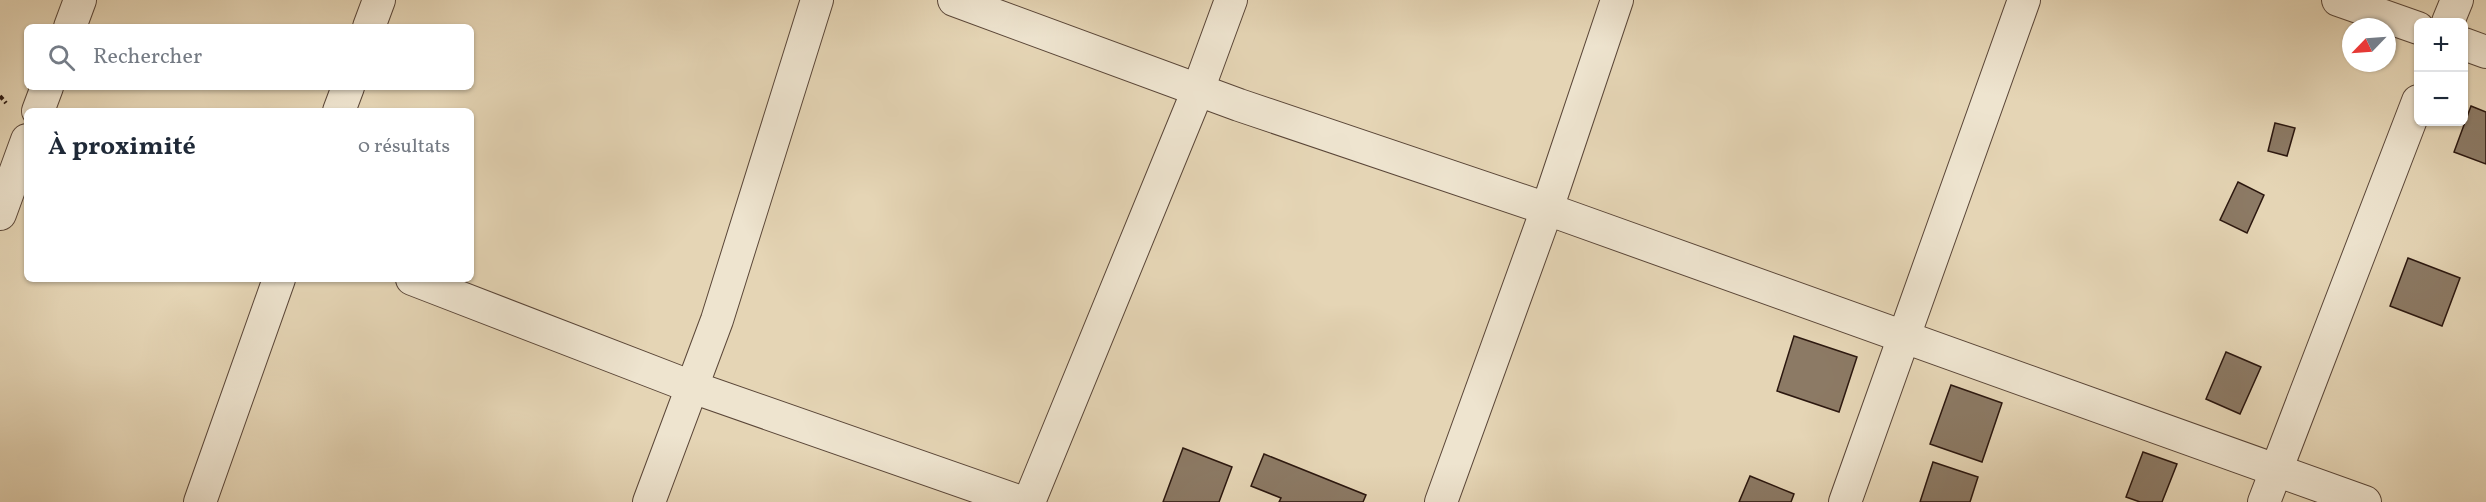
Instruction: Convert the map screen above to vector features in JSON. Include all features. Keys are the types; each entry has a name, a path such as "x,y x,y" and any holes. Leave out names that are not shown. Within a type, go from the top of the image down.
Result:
{"street":[{"path":"71,24 80,0"},
{"path":"370,24 379,0"},
{"path":"649,502 717,320 817,0"},
{"path":"954,0 1198,90 1547,209 2365,502"},
{"path":"1029,502 1198,90 1231,0"},
{"path":"1441,502 1547,209 1617,0"},
{"path":"1845,502 2024,0"},
{"path":"2338,0 2414,27"},
{"path":"2450,18 2457,0"},
{"path":"2468,46 2486,51"},
{"path":"39,108 46,90"},
{"path":"340,108 347,90"},
{"path":"2264,502 2414,110"},
{"path":"0,214 24,148"},
{"path":"200,502 278,282"},
{"path":"420,282 692,387 1021,502"}],"building":[{"path":"2471,106 2486,112 2486,164 2454,152 2464,126 2468,126"},
{"path":"2275,123 2295,128 2287,156 2268,151"},
{"path":"2238,182 2264,195 2247,233 2220,220"},
{"path":"2408,258 2460,278 2442,326 2390,306"},
{"path":"1794,336 1857,357 1839,412 1777,391"},
{"path":"2226,352 2261,367 2240,414 2206,399"},
{"path":"1951,385 2002,403 1982,462 1930,444"},
{"path":"1183,448 1232,467 1219,502 1163,502"},
{"path":"2143,452 2177,464 2162,502 2140,502 2126,497"},
{"path":"1264,454 1366,495 1363,502 1279,502 1281,498 1251,486"},
{"path":"1933,462 1978,477 1970,502 1920,502"},
{"path":"1750,476 1794,494 1791,502 1739,502"}]}
